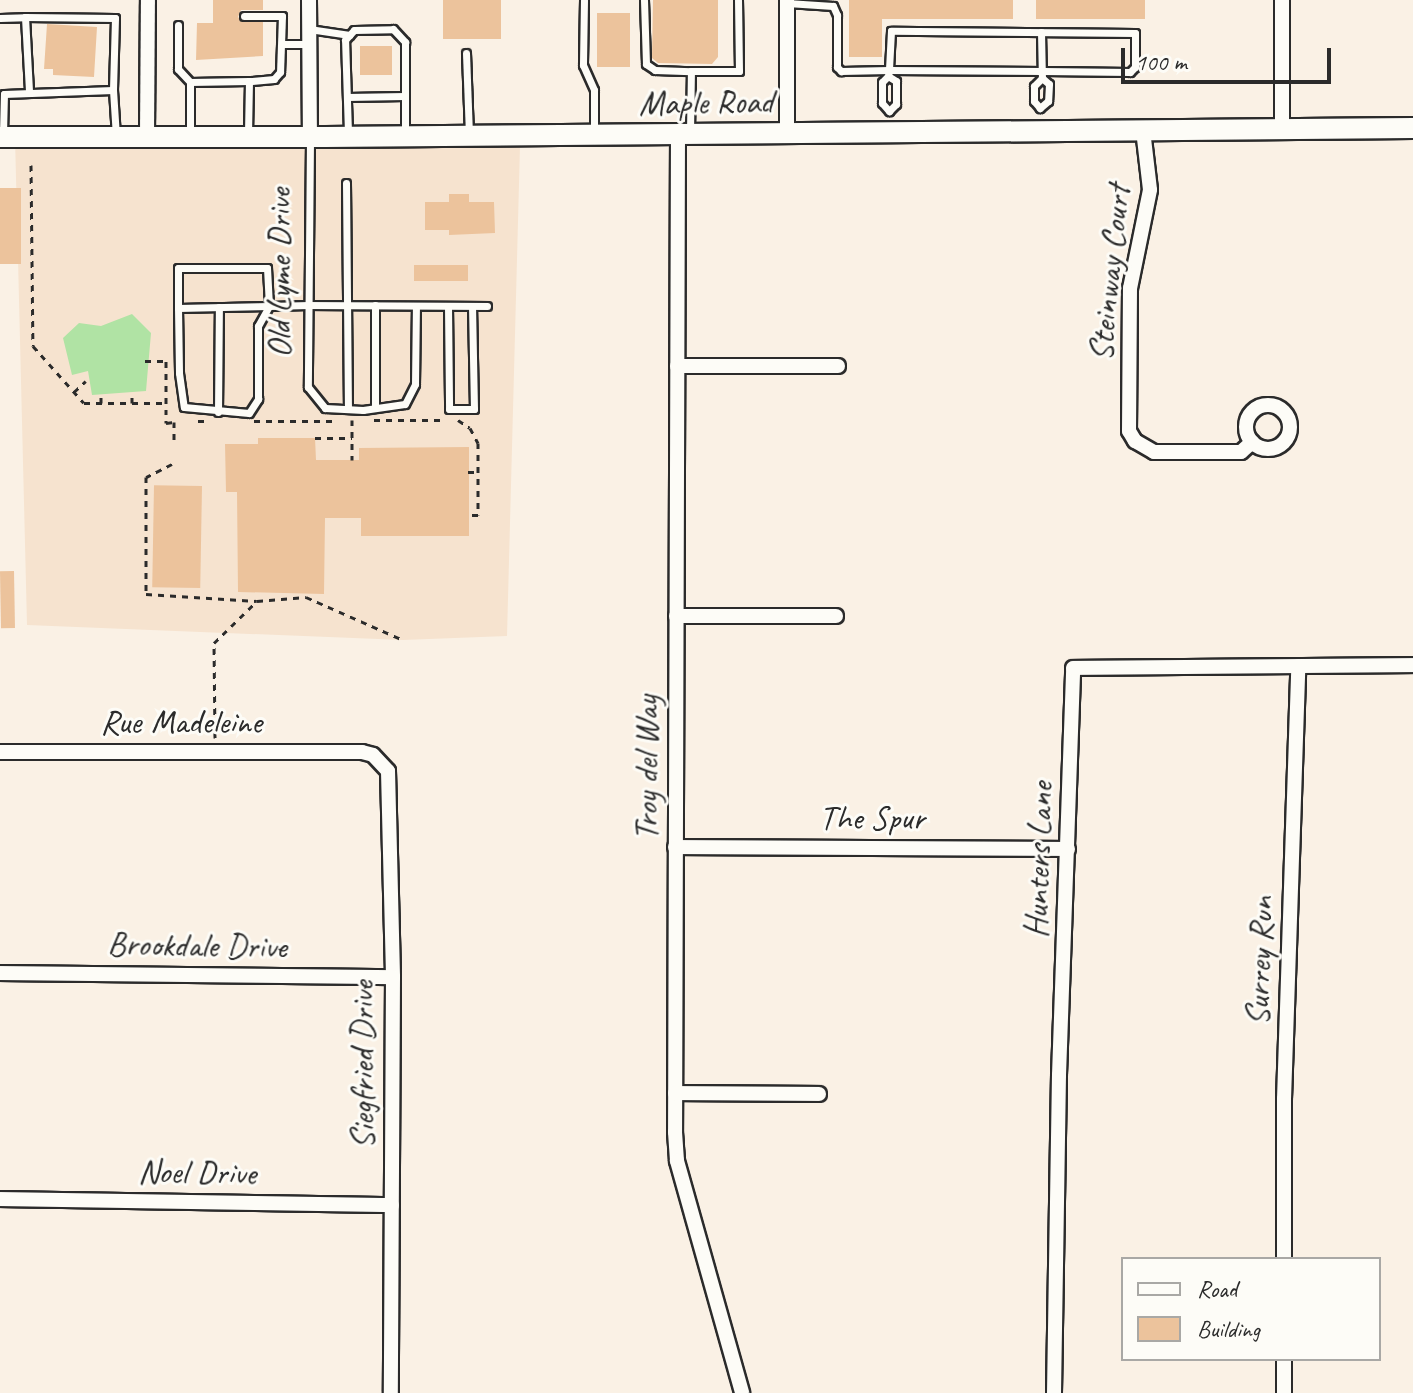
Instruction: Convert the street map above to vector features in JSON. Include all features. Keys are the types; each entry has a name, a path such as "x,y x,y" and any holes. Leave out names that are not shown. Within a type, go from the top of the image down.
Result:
{"main road":[{"name":"Maple Road","path":"2,136 594,136 1413,128"}],"street":[{"path":"147,135 148,0"},
{"name":"Old Lyme Drive","path":"309,0 310,137"},
{"path":"1282,0 1282,129"},
{"path":"787,2 787,134"},
{"name":"Steinway Court","path":"1143,130 1150,190 1130,288 1129,431 1135,441 1154,452 1241,452 1252,442"},
{"name":"Troy del Way","path":"684,135 677,366 677,1161 742,1393"},
{"path":"677,366 838,366"},
{"path":"676,616 836,616"},
{"name":"Hunters Lane","path":"1054,1393 1073,668 1413,665"},
{"name":"Surrey Run","path":"1284,1257 1284,1099 1298,666"},
{"name":"Rue Madeleine","path":"0,752 362,752"},
{"name":"Siegfried Drive","path":"362,752 382,761 391,780 391,1393"},
{"name":"The Spur","path":"675,847 1068,849"},
{"name":"Brookdale Drive","path":"0,973 393,977"},
{"path":"675,1093 819,1094"},
{"name":"Noel Drive","path":"0,1199 392,1205"},
{"path":"1284,1361 1284,1393"}],"lane":[{"path":"584,0 583,65 594,90 594,136"},
{"path":"644,0 646,64 655,70 739,71 738,0"},
{"path":"787,2 833,6 837,15 837,67 841,71 888,73 1042,74 1130,72 1135,67 1135,33 891,31 888,73 882,82 882,103 889,111"},
{"path":"190,82 274,79 283,63 282,16 244,16"},
{"path":"25,17 29,91"},
{"path":"0,18 115,18 113,90 116,136"},
{"path":"178,25 178,69 190,82 190,136"},
{"path":"348,137 345,40 354,30 393,29 405,42 405,137"},
{"path":"1033,131 1040,108 1048,101 1049,84 1042,74 1041,32"},
{"path":"283,44 310,36 350,35"},
{"path":"466,53 469,136"},
{"path":"684,135 691,71"},
{"path":"888,73 896,81 896,104 889,111 888,133"},
{"path":"1040,108 1034,101 1034,86 1042,74"},
{"path":"248,136 249,81"},
{"path":"2,136 4,94 113,90"},
{"path":"347,97 405,96"},
{"name":"Old Lyme Drive","path":"310,137 308,387 325,408 375,408 405,404 415,384 416,306"},
{"path":"346,183 348,409"},
{"path":"178,268 267,268 269,306 258,326 258,399 249,413 184,407 179,373 178,308 178,268"},
{"path":"375,305 375,408"},
{"path":"448,306 449,409 474,409 472,306"},
{"path":"178,308 487,306"},
{"path":"218,412 219,307"}],"path":[{"path":"31,165 33,346 84,403 166,403"},
{"path":"145,361 166,361 166,423 174,422 174,445"},
{"path":"74,393 86,381"},
{"path":"132,392 132,403"},
{"path":"101,394 101,403"},
{"path":"244,421 352,420 352,460"},
{"path":"367,420 458,420 470,428 478,443 478,515 470,515"},
{"path":"198,421 213,421"},
{"path":"315,438 352,438"},
{"path":"172,464 146,477 146,594 257,601 306,597 403,640"},
{"path":"468,472 478,472"},
{"path":"215,738 214,643 257,601"}],"shaded area":[{"path":"15,137 310,137 520,146 507,636 403,640 27,625"}],"green space":[{"path":"132,314 151,333 146,391 92,395 88,371 72,375 63,338 79,323 101,326"}],"building":[{"path":"213,0 263,0 263,10 241,10 238,17 243,22 263,22 263,56 196,60 197,23 213,23"},
{"path":"443,0 501,0 501,39 443,39"},
{"path":"653,0 718,0 718,57 712,64 658,63 652,58"},
{"path":"849,0 1013,0 1013,19 882,19 882,57 849,57"},
{"path":"1036,0 1145,0 1145,19 1036,19"},
{"path":"597,13 630,13 630,67 597,67"},
{"path":"47,24 97,27 94,77 53,75 53,69 44,69"},
{"path":"360,46 392,46 392,75 360,75"},
{"path":"0,188 21,188 21,264 0,264"},
{"path":"449,194 469,194 469,202 494,202 495,233 449,235 449,230 425,230 425,202 449,202"},
{"path":"414,265 468,265 468,281 414,281"},
{"path":"258,438 315,438 316,460 359,460 359,448 469,447 469,536 361,536 361,518 325,518 324,594 238,592 237,492 226,492 225,444 258,444"},
{"path":"154,485 202,486 200,588 152,587"},
{"path":"0,571 14,571 15,628 1,628"}]}
